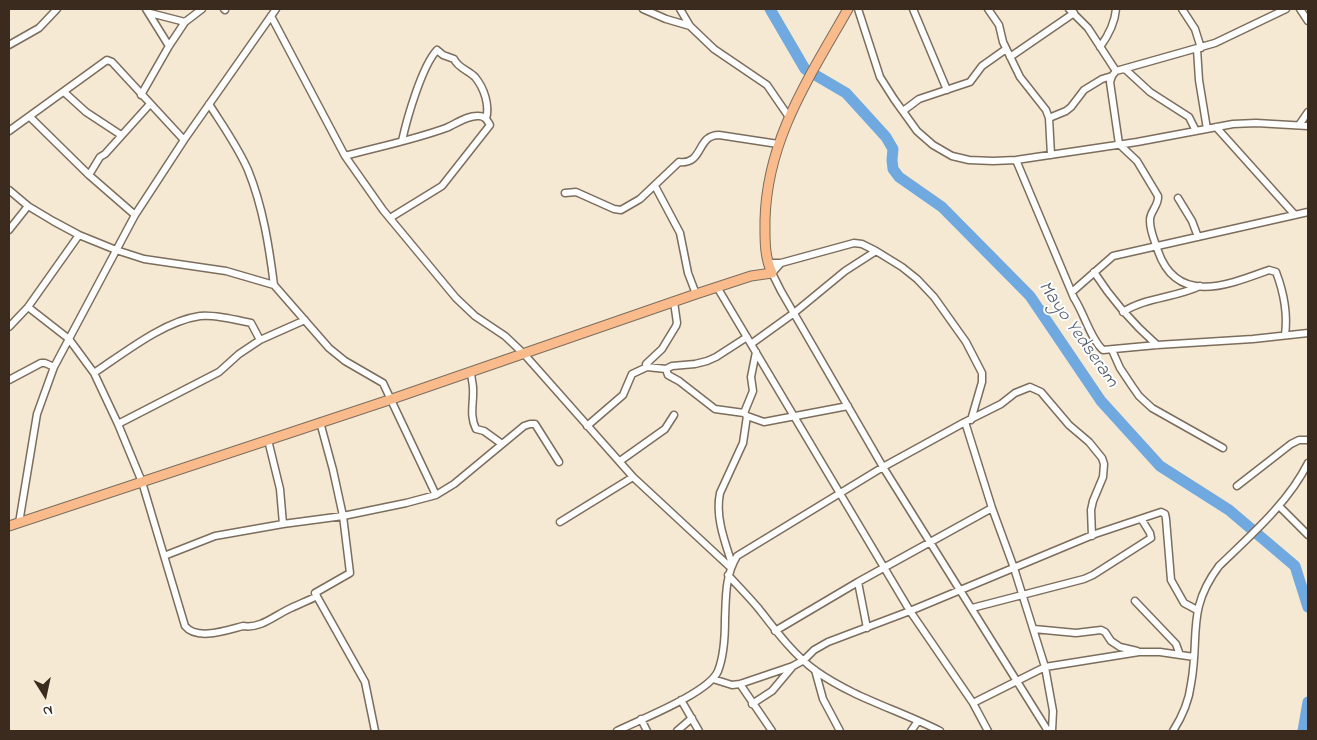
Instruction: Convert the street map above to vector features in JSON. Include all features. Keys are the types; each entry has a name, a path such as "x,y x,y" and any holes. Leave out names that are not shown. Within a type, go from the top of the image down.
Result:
{"main road":[{"path":"9,526 392,399 696,294 751,276 772,273 768,263 765,230 766,197 770,170 778,144 798,98 848,9"},
{"path":"751,276 768,263"}],"street":[{"path":"9,45 40,28 57,9"},
{"path":"141,95 185,22 202,9"},
{"path":"19,523 37,414 54,367 135,215 184,140 276,9"},
{"path":"643,9 666,19 690,26"},
{"path":"680,9 690,26 714,49 767,86 789,117"},
{"path":"858,9 880,77 902,111 923,136 933,145 952,156 969,160 1016,160 1233,124 1256,122 1308,126"},
{"path":"913,9 947,90"},
{"path":"988,9 999,25 1006,49 1020,77 1046,110 1049,118 1051,155"},
{"path":"1100,47 1108,35 1116,9"},
{"path":"1182,9 1195,29 1199,48 1200,80 1207,128"},
{"path":"1049,118 1066,111 1084,90 1114,74 1125,69 1215,43 1286,9"},
{"path":"1300,9 1308,21"},
{"path":"148,11 185,22"},
{"path":"148,11 169,46"},
{"path":"1010,57 1072,11 1088,28 1114,74"},
{"path":"271,16 344,156 390,218 456,298 475,316 505,336 524,354 633,478 731,566"},
{"path":"902,111 919,99 970,82 982,66 1006,49"},
{"path":"402,141 408,116 423,75 437,50 454,59 456,64 475,77 489,109 486,119"},
{"path":"9,131 107,60 112,62 184,140"},
{"path":"1125,69 1150,92 1189,117 1196,131"},
{"path":"1114,74 1110,82 1119,144 1137,161 1158,196 1149,220 1162,262 1176,279 1189,285 1224,286 1269,270 1276,272 1283,291 1286,309 1284,335"},
{"path":"64,92 86,112 121,135"},
{"path":"90,175 100,158 150,104"},
{"path":"209,104 237,148 248,170 264,223 274,285"},
{"path":"1299,125 1308,112"},
{"path":"344,156 402,141 446,127 466,118 479,116 486,119 490,125 442,186 390,218"},
{"path":"30,117 135,215"},
{"path":"1216,127 1295,215"},
{"path":"565,193 576,192 614,209 621,210 640,199 679,162 686,163 692,160 706,138 719,135 778,144"},
{"path":"1016,160 1072,292 1083,312 1096,344 1103,350 1253,340 1308,333"},
{"path":"655,186 680,233 688,273 696,294"},
{"path":"9,190 28,206 79,235 116,250 144,259 226,271 274,285 330,348 345,361 382,383 392,399 436,495"},
{"path":"1178,198 1192,221 1198,237"},
{"path":"9,230 28,206"},
{"path":"1072,292 1113,256 1308,212"},
{"path":"9,327 28,307 79,235"},
{"path":"768,263 781,263 854,243 862,244 902,267 918,279 934,297 970,350 982,373 982,382 968,421 992,508 1014,568 1045,667 1053,711 1052,731"},
{"path":"751,344 794,313 845,271 876,251"},
{"path":"781,263 772,273 794,313 884,467 1048,731"},
{"path":"1094,272 1123,312 1157,345"},
{"path":"1123,312 1133,306 1180,294 1201,286"},
{"path":"717,288 910,611 973,703 988,731"},
{"path":"647,367 646,364 662,349 678,322 674,302"},
{"path":"28,307 69,339 94,373 142,482 185,626 192,632 203,633 243,626 249,627 261,624 289,608 317,596"},
{"path":"94,373 146,338 178,323 201,316 251,323 260,340"},
{"path":"118,424 219,372 239,354 260,340 305,320"},
{"path":"587,426 622,395 632,374 647,367 666,369 672,366 695,364 716,357 747,337"},
{"path":"1112,350 1120,368 1132,386 1152,408 1223,448"},
{"path":"731,566 719,515 718,502 720,493 742,443 746,414 753,391 751,377 756,352"},
{"path":"9,380 41,363 45,362 54,367"},
{"path":"666,369 668,375 679,381 715,409 746,414 764,422 848,406"},
{"path":"471,372 474,385 472,412 476,428 484,431 502,444"},
{"path":"617,731 700,689 713,679 718,672 722,652 728,575 737,556 884,467 1030,387 1041,392 1069,426 1089,442 1102,458 1104,464 1102,477 1091,510 1092,536"},
{"path":"620,461 665,430 674,415"},
{"path":"320,422 334,470 350,573 316,592 366,682 375,731"},
{"path":"164,556 215,536 342,516 406,504 436,495 454,484 524,426 530,424 534,424 559,462"},
{"path":"268,440 280,489 283,524"},
{"path":"1237,486 1291,444 1299,440 1308,440"},
{"path":"1173,731 1184,711 1189,696 1197,610 1203,592 1211,577 1279,506 1296,485 1308,463"},
{"path":"560,522 633,478"},
{"path":"1279,506 1308,535"},
{"path":"775,631 858,582 992,508"},
{"path":"713,679 732,685 740,684 793,666 828,642 910,611 1092,536 1161,512 1165,514 1171,580 1184,603 1197,610"},
{"path":"972,608 1084,579 1150,538 1142,520"},
{"path":"728,575 775,631 815,670 851,691 940,731"},
{"path":"858,582 867,628"},
{"path":"1135,601 1176,644 1180,655"},
{"path":"1034,629 1076,633 1101,630 1105,632 1111,642 1120,648 1139,652 1194,657"},
{"path":"973,703 1045,667 1139,652"},
{"path":"752,704 772,691 793,666"},
{"path":"815,670 823,699 840,731"},
{"path":"740,684 772,731"},
{"path":"681,700 700,731"},
{"path":"677,731 692,718"},
{"path":"641,720 647,731"},
{"path":"911,731 918,721"}],"waterway":[{"name":"Mayo Yedseram","path":"770,9 805,69 846,93 886,137 893,149 893,169 899,177 942,207 1030,296 1101,401 1160,466 1229,510 1295,566 1308,607"},
{"name":"Mayo Yedseram","path":"1303,731 1308,702"}]}
